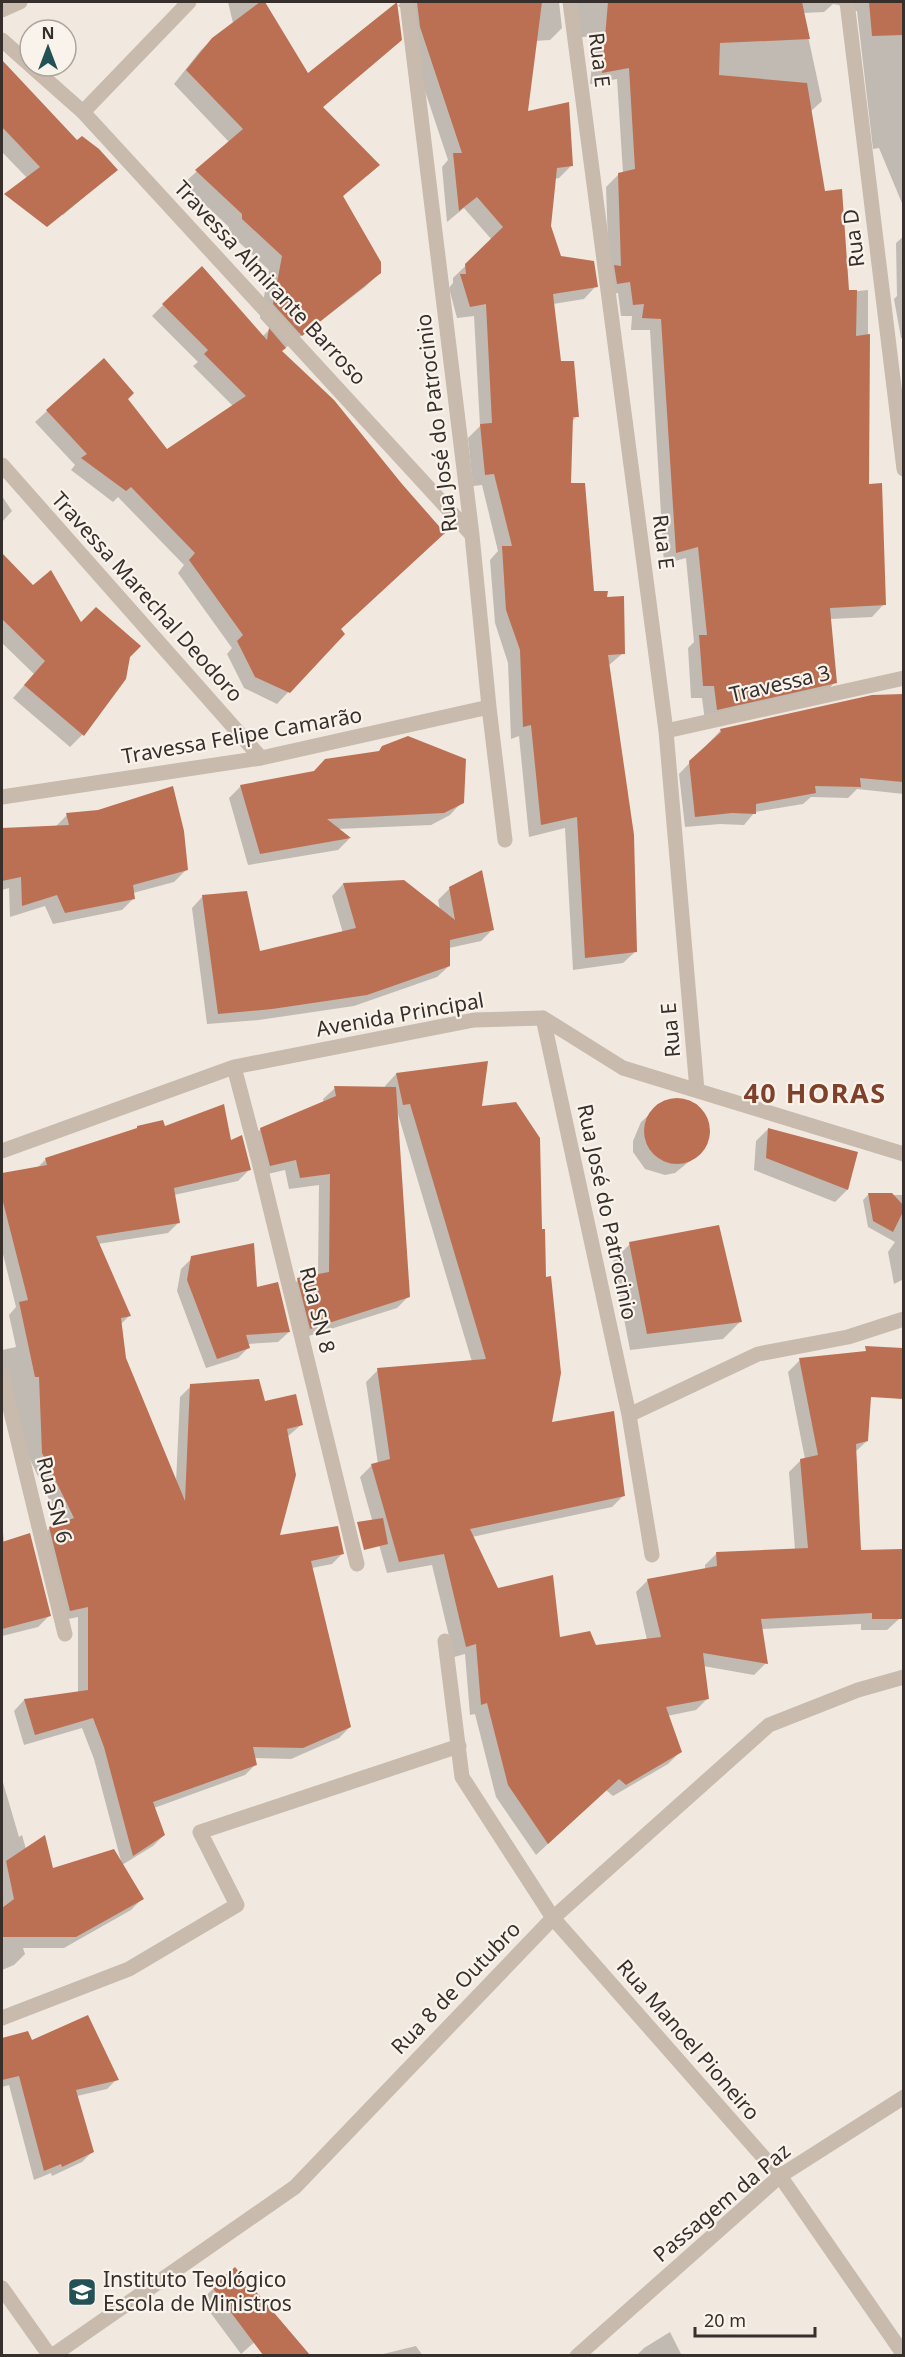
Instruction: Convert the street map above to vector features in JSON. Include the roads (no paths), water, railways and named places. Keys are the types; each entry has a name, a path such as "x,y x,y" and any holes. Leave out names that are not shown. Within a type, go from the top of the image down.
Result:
{"street":[{"path":"2,10 20,2"},
{"path":"83,112 189,2"},
{"name":"Rua José do Patrocinio","path":"407,2 472,535 505,840"},
{"name":"Rua E","path":"570,2 666,731 697,1090"},
{"name":"Rua D","path":"847,2 903,469"},
{"name":"Travessa Almirante Barroso","path":"2,40 18,55"},
{"name":"Travessa Almirante Barroso","path":"44,78 83,112 472,535"},
{"name":"Travessa Marechal Deodoro","path":"2,465 261,758"},
{"name":"Travessa 3","path":"666,731 903,678"},
{"name":"Travessa Felipe Camarão","path":"2,797 261,758 489,707"},
{"path":"543,1018 623,1068 903,1154"},
{"name":"Rua José do Patrocinio","path":"543,1018 629,1415 652,1555"},
{"name":"Avenida Principal","path":"2,1151 234,1067 474,1020 543,1018"},
{"name":"Rua SN 8","path":"234,1067 260,1162 357,1564"},
{"path":"629,1415 758,1354 848,1337 903,1319"},
{"name":"Rua SN 6","path":"2,1376 65,1634"},
{"name":"Rua Manoel Pioneiro","path":"445,1641 462,1777 553,1918 780,2176 903,2355"},
{"name":"Rua 8 de Outubro","path":"51,2355 295,2187 553,1918 769,1725 858,1690 903,1677"},
{"path":"2,2018 129,1969 237,1905 200,1832 459,1746"},
{"name":"Passagem da Paz","path":"577,2355 780,2176 903,2097"},
{"path":"2,2288 51,2355"}],"place":[{"name":"Instituto Teológico Escola de Ministros","path":"82,2292"}],"district":[{"name":"40 HORAS","path":"815,1094"}]}
